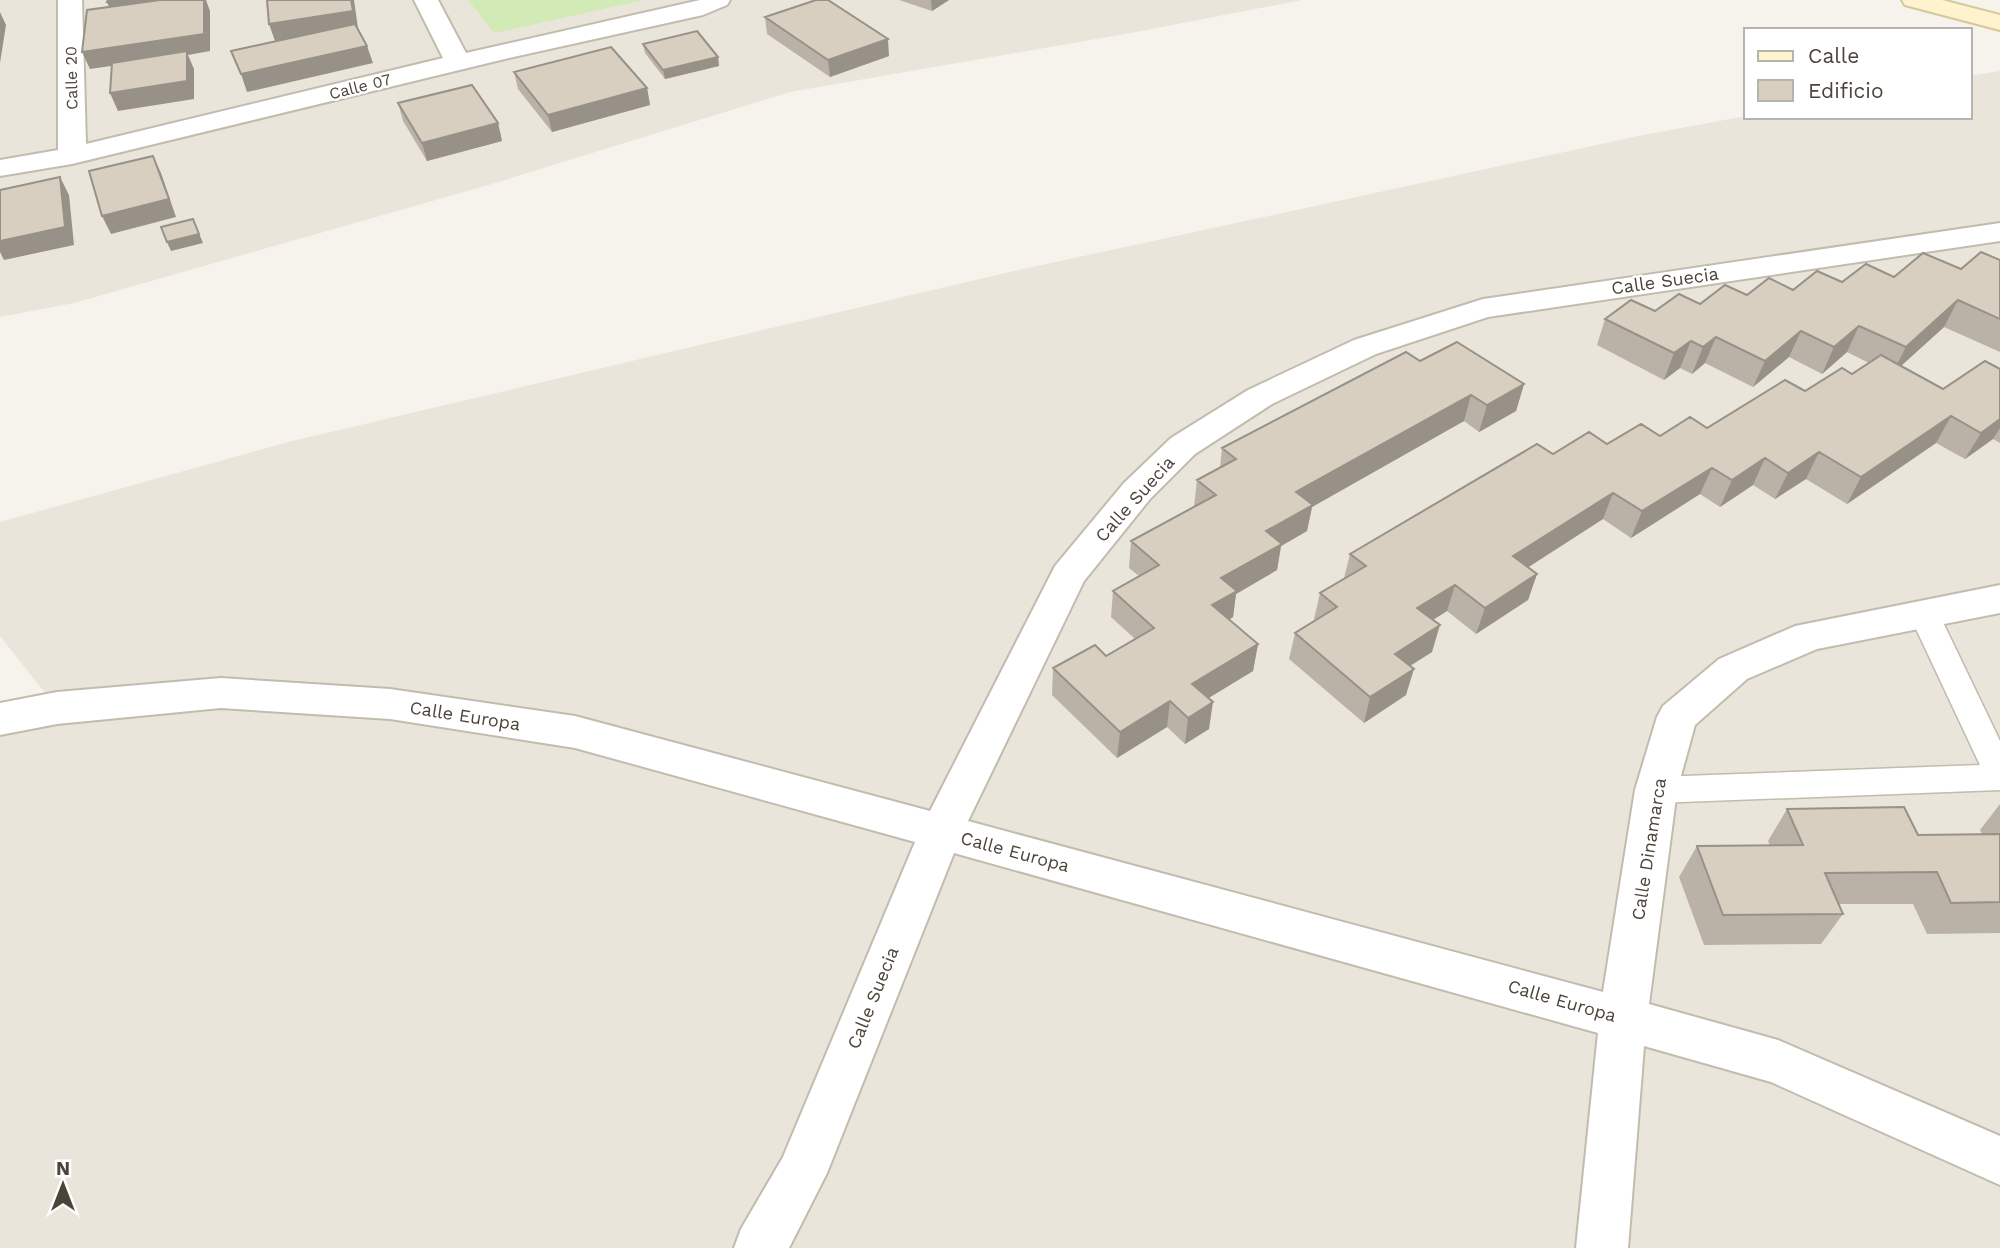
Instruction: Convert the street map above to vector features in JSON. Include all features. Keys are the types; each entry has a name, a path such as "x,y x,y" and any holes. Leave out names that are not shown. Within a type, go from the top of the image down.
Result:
{"main road":[{"path":"1914,0 2000,23"}],"street":[{"name":"Calle 20","path":"69,0 72,156"},
{"path":"426,0 458,62"},
{"name":"Calle 07","path":"0,168 72,156 458,62 703,8 718,0"},
{"name":"Calle Suecia","path":"760,1248 802,1173 941,832 1068,575 1136,491 1183,446 1260,397 1365,348 1483,308 2000,232"},
{"name":"Calle Dinamarca","path":"1602,1248 1623,1018 1656,790 1677,717 1734,669 1809,636 2000,599"},
{"name":"Calle Europa","path":"0,719 57,708 221,693 390,704 575,732 1778,1062 2000,1161"}],"lane":[{"path":"1656,790 2000,776 1924,614"}],"shaded area":[{"path":"0,0 1302,0 1131,33 790,92 492,184 74,303 0,317"},
{"path":"2000,71 2000,1248 0,1248 0,719 57,708 0,636 0,522 288,442 1005,273 1638,136 1744,116 1744,119 1972,119 1972,76"}],"green space":[{"path":"468,0 644,0 494,33"}],"building":[{"path":"160,0 204,0 204,34 82,52 87,10"},
{"path":"267,0 351,0 353,11 269,24"},
{"path":"816,0 828,0 888,39 828,60 765,17"},
{"path":"355,24 367,46 241,74 231,51"},
{"path":"697,31 718,57 663,70 643,44"},
{"path":"611,47 647,88 548,115 514,72"},
{"path":"187,51 187,81 110,93 112,63"},
{"path":"472,85 498,123 422,143 398,103"},
{"path":"153,156 169,199 102,216 89,171"},
{"path":"60,177 65,227 0,241 0,190"},
{"path":"193,219 199,234 167,242 161,227"},
{"path":"1981,252 2000,260 2000,319 1958,300 1906,347 1859,326 1834,347 1801,331 1765,361 1716,337 1703,347 1691,341 1674,353 1605,319 1631,300 1655,311 1679,294 1700,304 1725,285 1747,295 1769,278 1793,290 1817,271 1842,282 1866,264 1894,277 1923,253 1961,269"},
{"path":"1457,342 1524,384 1487,405 1471,395 1296,492 1313,505 1266,531 1282,544 1221,578 1237,591 1212,605 1258,644 1192,684 1213,702 1188,718 1170,701 1120,732 1053,668 1095,645 1106,656 1154,628 1113,591 1159,565 1131,541 1216,495 1197,480 1236,459 1222,448 1406,352 1420,361"},
{"path":"1881,355 1943,389 1985,361 2000,369 2000,419 1981,433 1951,416 1861,477 1819,452 1788,473 1765,458 1732,480 1712,468 1642,511 1613,493 1513,556 1537,574 1485,608 1455,585 1417,608 1440,625 1395,654 1414,669 1370,697 1295,633 1337,607 1320,593 1366,566 1350,554 1537,444 1553,454 1589,432 1607,444 1641,424 1660,436 1690,417 1707,428 1785,380 1805,391 1842,368 1852,374"},
{"path":"1904,807 1918,835 2000,834 2000,902 1951,903 1937,872 1825,873 1843,914 1723,915 1697,846 1803,845 1787,809"}]}
